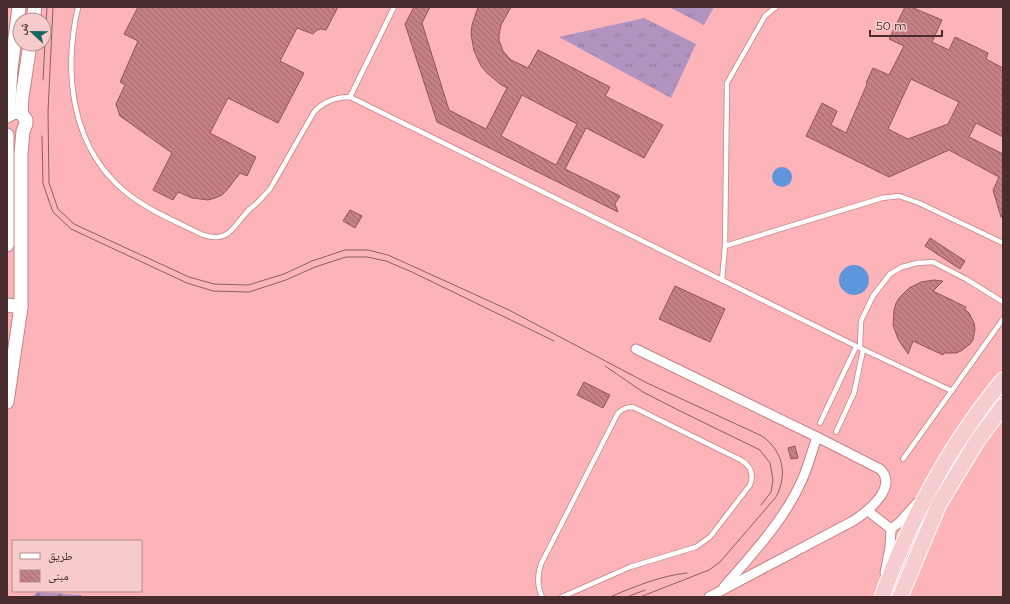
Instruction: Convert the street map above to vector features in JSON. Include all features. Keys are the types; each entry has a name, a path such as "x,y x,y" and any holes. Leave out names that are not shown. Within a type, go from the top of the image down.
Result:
{"highway":[{"path":"881,597 896,559 915,518 940,470 991,395 1003,380"},
{"path":"900,597 939,504 977,441 1003,406"}],"main road":[{"path":"7,402 20,307 21,158 23,131 26,120 21,114 14,112 7,115 10,69 20,7"},
{"path":"21,114 29,52"},
{"path":"7,131 17,134 23,131"},
{"path":"7,135 7,245"},
{"path":"7,305 20,307"}],"street":[{"path":"636,349 818,437 880,469 884,473 887,482 885,489 868,511 846,526 709,597"},
{"path":"721,591 787,508 802,480 818,437"},
{"path":"881,597 889,556 891,529 911,510 940,470"},
{"path":"868,511 891,529"}],"lane":[{"path":"78,7 71,46 72,85 80,126 88,146 99,164 129,195 147,206 207,236 221,236 228,234 233,230 246,212 263,198 270,189 310,118 319,107 330,100 350,97 859,348 952,391"},
{"path":"350,97 394,7"},
{"path":"722,280 725,246 727,83 765,16 776,7"},
{"path":"725,246 882,198 899,196 919,203 1003,243"},
{"path":"836,432 854,393 861,322 873,296 890,274 909,265 933,262 966,279 1003,302"},
{"path":"903,460 1003,319"},
{"path":"820,423 859,348"},
{"path":"542,597 538,581 541,564 618,413 621,410 628,407 633,407 741,460 748,465 752,477 750,485 706,541 696,546 630,567 562,597"}],"green space":[{"path":"669,7 714,7 704,25"},
{"path":"644,18 696,44 671,98 559,37"},
{"path":"39,592 81,595 82,597 30,597"}],"water":[{"path":"782,167 789,170 792,177 789,184 782,187 775,184 772,177 775,170"},
{"path":"854,265 865,269 869,280 865,291 854,295 843,291 839,280 843,269"}],"building":[{"path":"138,7 338,7 326,30 317,30 313,34 297,28 280,61 304,73 278,123 228,98 210,133 256,157 247,176 240,173 222,195 215,198 208,200 192,198 178,192 173,200 153,190 172,153 120,116 116,104 125,85 120,82 138,41 124,34"},
{"path":"414,7 430,7 422,23 449,110 486,129 507,88 487,73 481,66 474,51 471,34 472,25 478,7 511,7 501,25 499,40 503,51 511,60 528,68 538,50 610,87 605,96 663,125 644,158 586,128 565,169 620,196 615,204 618,212 437,122 405,24","holes":["522,95 577,124 556,165 501,136"]},
{"path":"905,7 911,7 942,20 932,42 949,50 955,37 988,53 986,59 1003,68 1003,137 976,123 969,137 1003,154 1003,217 1001,217 993,190 999,177 949,150 889,177 806,136 822,103 837,111 831,125 846,133 873,68 889,75 904,46 889,39","holes":["911,79 959,102 948,124 908,139 888,129"]},
{"path":"350,210 362,216 355,228 343,221"},
{"path":"930,238 965,261 960,269 925,246"},
{"path":"934,280 943,281 933,291 966,307 965,309 969,313 974,323 975,329 973,340 961,351 956,353 944,353 943,355 913,341 908,354 898,339 893,325 896,303 909,288 921,282"},
{"path":"675,286 725,309 710,342 659,319"},
{"path":"584,382 610,395 603,408 577,395"},
{"path":"795,446 798,458 791,459 788,448"}],"tram line":[{"path":"43,80 47,7"},
{"path":"53,7 48,112 49,183 58,209 74,224 189,277 214,284 248,285 284,274 312,261 345,250 368,250 388,255 509,310 647,383 762,436 769,442 779,456 781,464 782,480 776,497 720,562 709,570 640,597"},
{"path":"42,136 43,184 53,212 71,229 187,283 213,291 249,292 286,280 315,267 346,257 367,257 386,261 412,272 554,341"},
{"path":"605,366 643,392 760,450 770,463 773,480 771,492 761,505"},
{"path":"610,597 658,579 687,573"},
{"path":"627,597 645,590"}]}
